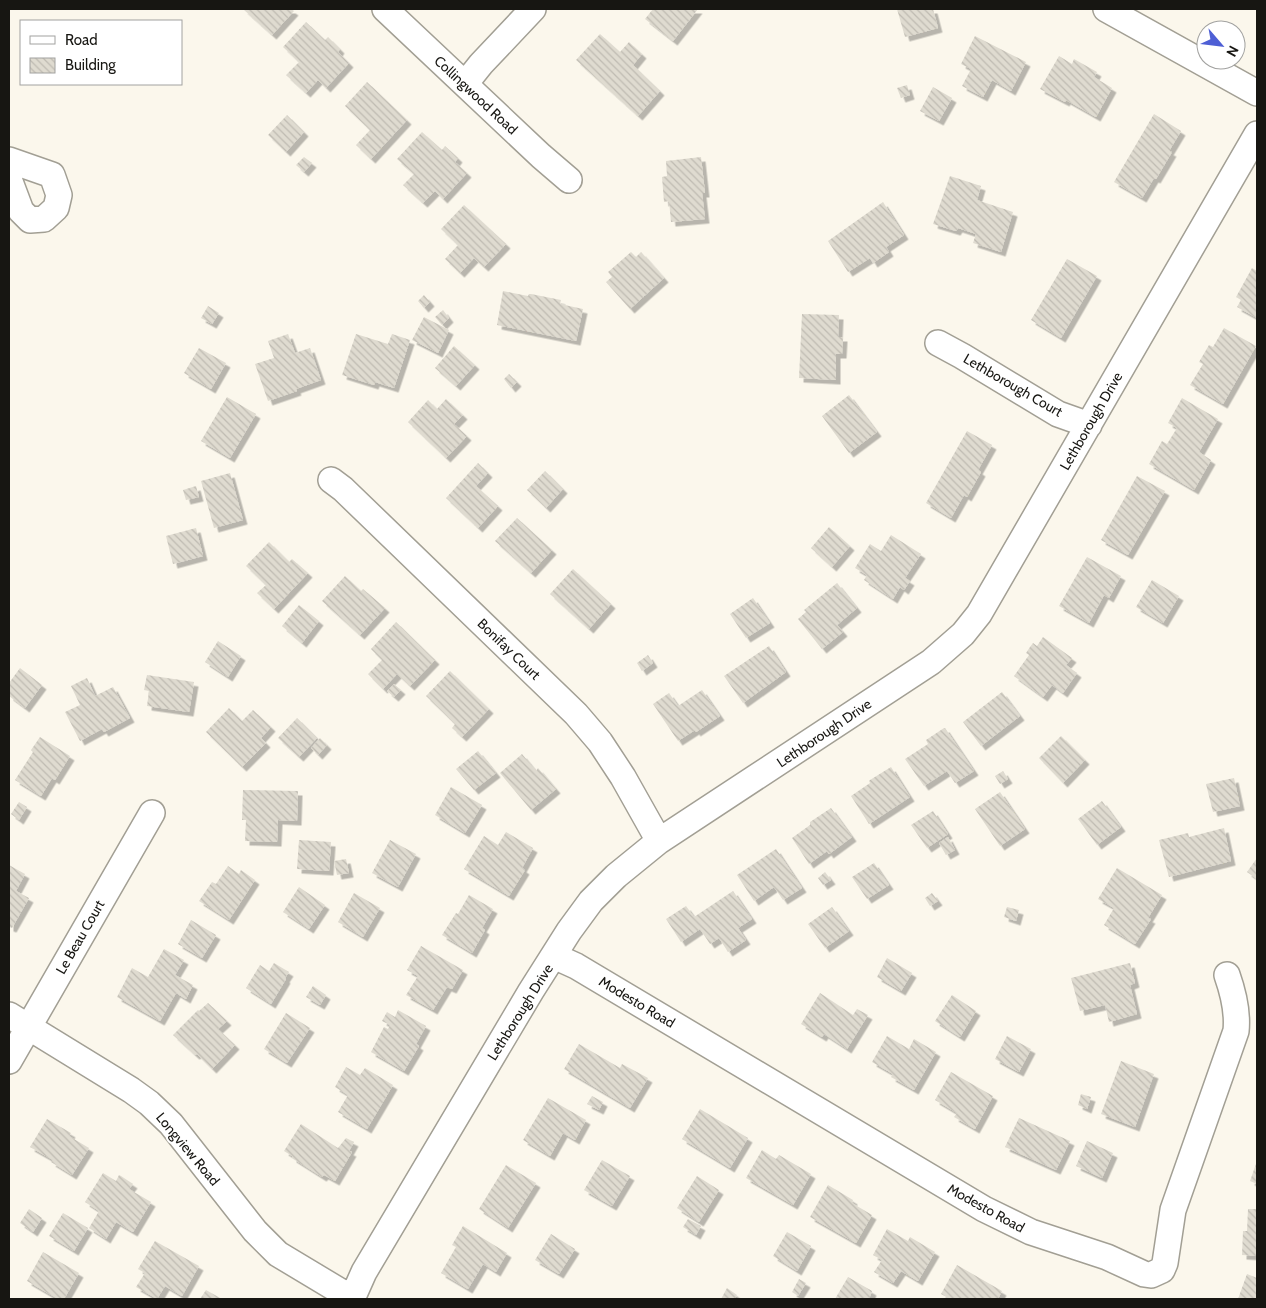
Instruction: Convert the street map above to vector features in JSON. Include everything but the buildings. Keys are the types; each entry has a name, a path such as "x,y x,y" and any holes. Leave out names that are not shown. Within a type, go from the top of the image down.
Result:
{"street":[{"name":"Collingwood Road","path":"385,9 568,180"},
{"path":"465,84 481,64 533,9"},
{"path":"1106,9 1257,93"},
{"name":"Lethborough Drive","path":"352,1299 374,1255 531,990 591,901 616,876 659,841 931,662 963,634 979,614 1257,134"},
{"path":"9,160 52,175 59,195 56,208 44,219 30,220 21,211 9,179"},
{"name":"Lethborough Court","path":"938,343 1058,414 1088,425"},
{"name":"Bonifay Court","path":"331,480 343,489 576,714 600,742 623,777 659,841"},
{"name":"Le Beau Court","path":"9,1061 18,1021 152,813"},
{"name":"Modesto Road","path":"554,956 576,966 984,1208 1031,1232 1108,1257 1144,1274 1151,1275 1162,1270 1165,1263 1173,1210 1236,1031 1237,1023 1232,989 1227,974"},
{"name":"Longview Road","path":"18,1021 131,1090 149,1104 171,1124 255,1231 278,1254 352,1299"}]}
